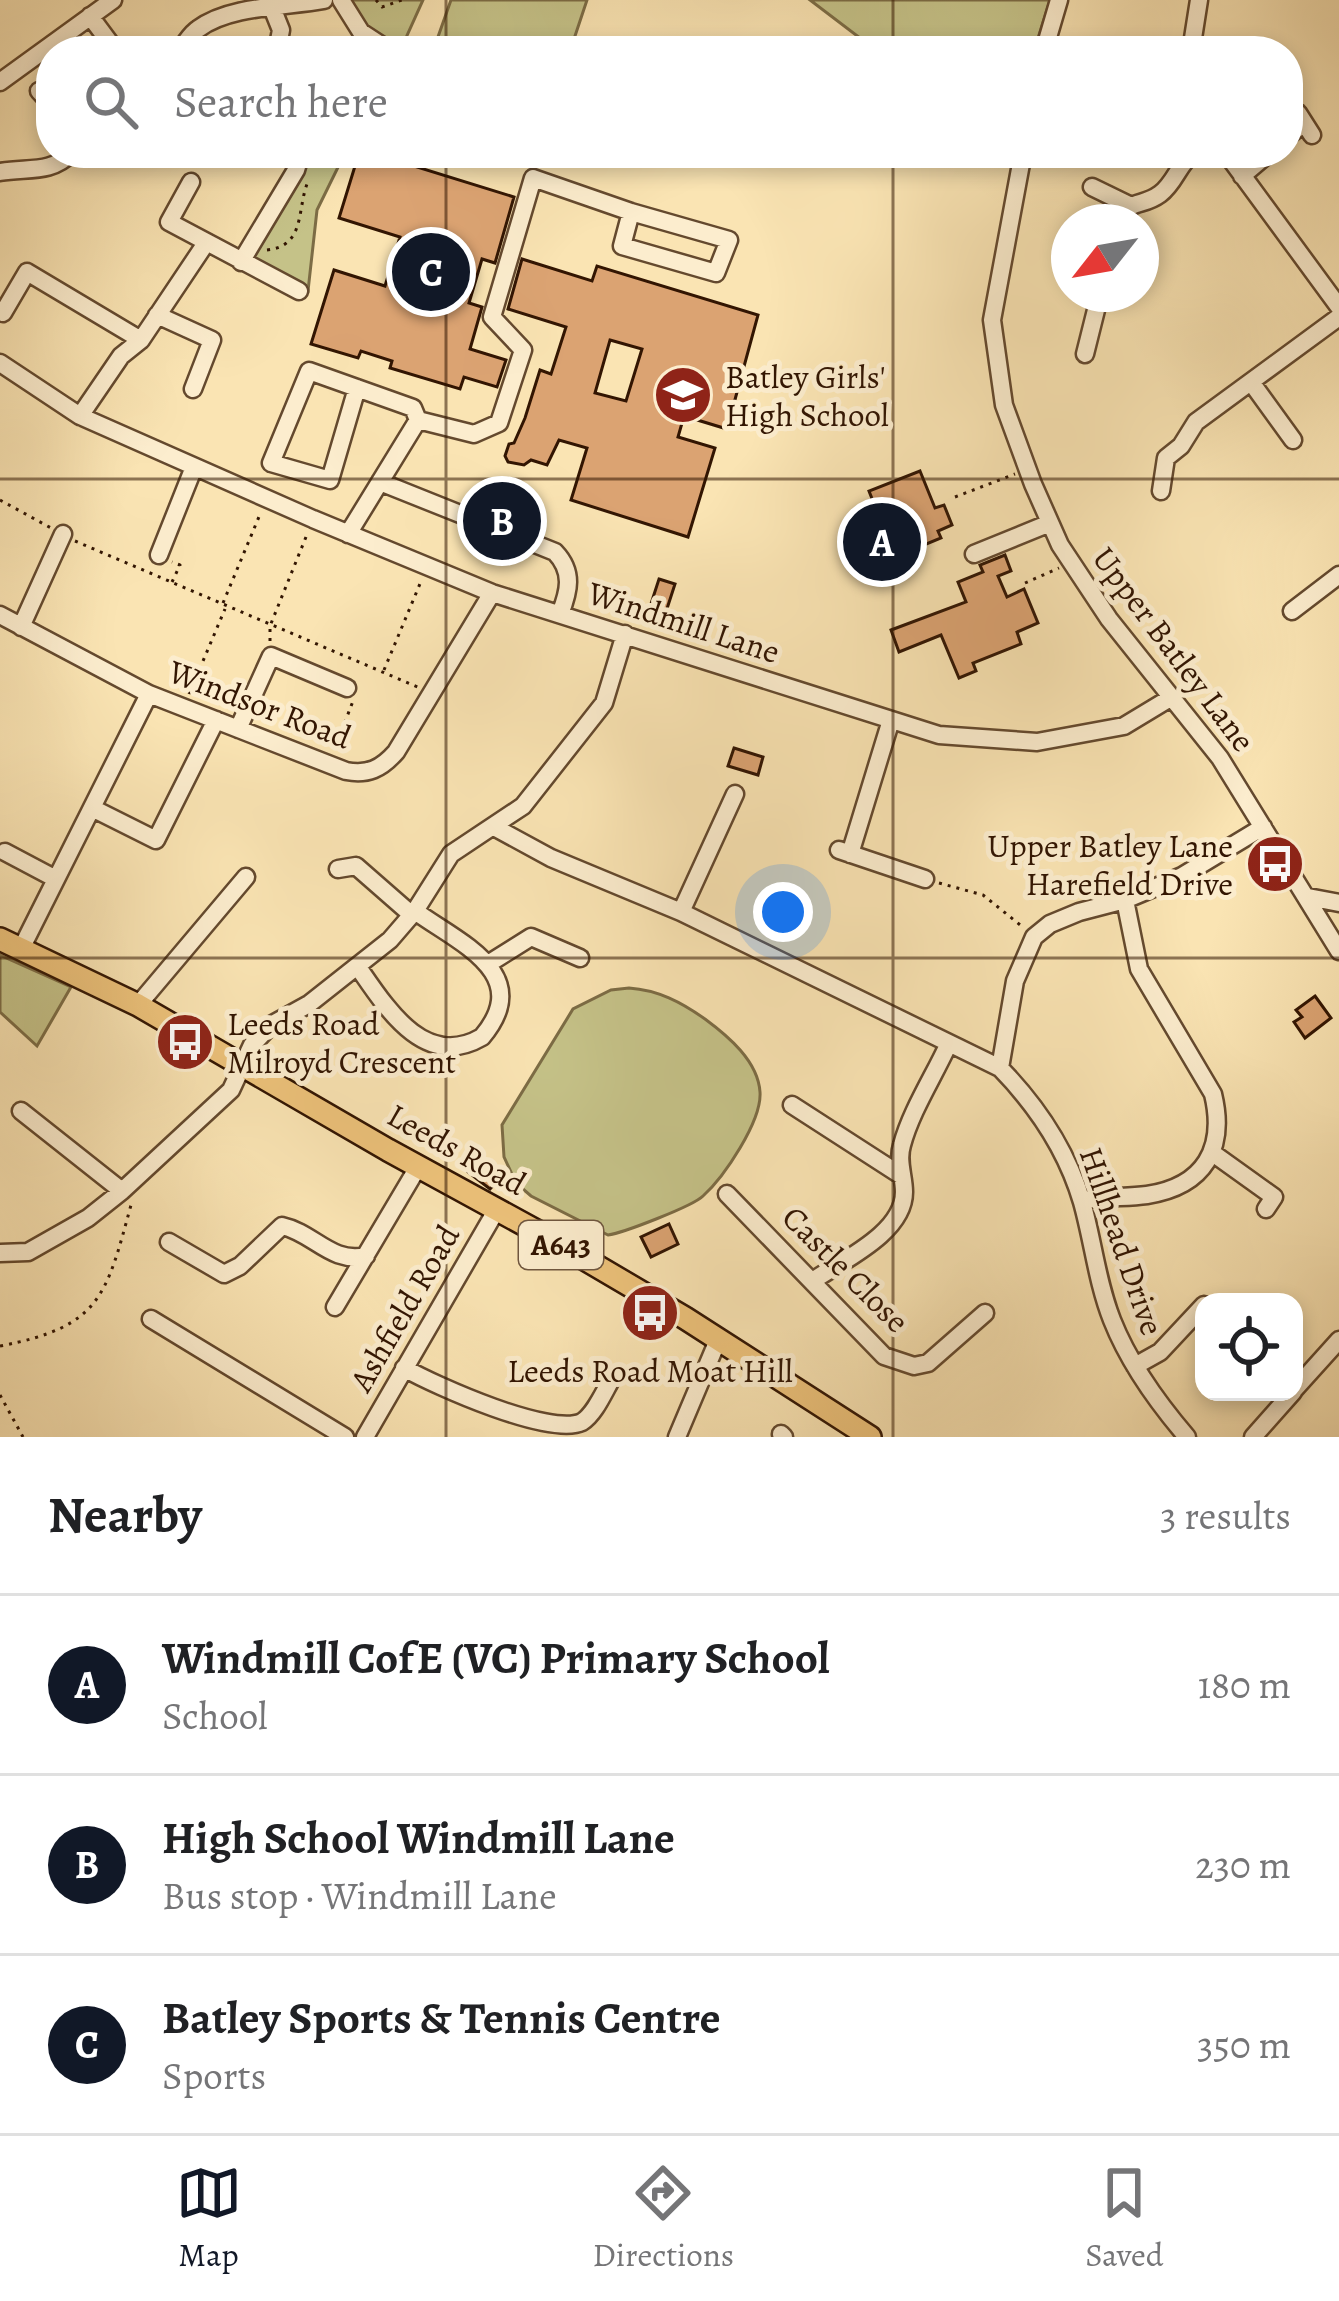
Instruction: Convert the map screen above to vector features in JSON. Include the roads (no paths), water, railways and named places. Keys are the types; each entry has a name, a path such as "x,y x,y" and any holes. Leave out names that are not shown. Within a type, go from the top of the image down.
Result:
{"main road":[{"name":"Leeds Road","path":"10,944 138,1005 244,1064 718,1340 870,1437"}],"street":[{"path":"63,36 113,0"},
{"path":"191,36 197,29 271,4 318,0"},
{"path":"341,0 367,36"},
{"path":"1048,36 1059,0"},
{"path":"1193,36 1199,0"},
{"path":"271,4 280,36"},
{"path":"90,16 105,36"},
{"path":"0,82 36,56"},
{"path":"0,172 38,168"},
{"path":"245,254 297,168"},
{"name":"Upper Batley Lane","path":"1020,168 992,320 1004,405 1028,469 1072,563 1109,620 1220,758 1339,951"},
{"path":"1132,204 1160,194 1178,168"},
{"path":"1236,168 1339,307"},
{"path":"1242,176 1251,168"},
{"path":"418,420 474,434 500,423 523,350 492,317 533,178 729,240 716,272 622,246 631,212"},
{"path":"191,182 170,222 206,243 245,254 299,291"},
{"path":"1092,187 1127,204"},
{"path":"80,416 121,356 141,340 206,243"},
{"path":"3,313 28,272 141,340"},
{"path":"1085,354 1096,312"},
{"path":"157,315 212,340 193,389"},
{"path":"1161,491 1166,458 1181,446 1196,422 1339,317"},
{"name":"Windmill Lane","path":"0,363 80,416 492,593 939,735 1037,742 1124,726 1172,697"},
{"path":"357,388 330,480 271,464 309,371 357,388 413,408 418,420"},
{"path":"1251,382 1293,440"},
{"path":"349,534 418,420"},
{"path":"159,555 194,467"},
{"path":"380,482 554,552 569,576 560,614"},
{"path":"974,554 1050,523"},
{"path":"21,627 63,534"},
{"path":"1292,611 1339,575"},
{"name":"Windsor Road","path":"0,615 149,694 363,774 385,765 492,593"},
{"path":"0,1253 28,1252 88,1218 124,1189 231,1090 252,1045 271,1025 358,968 413,913 451,854 523,806 604,704 625,634"},
{"path":"238,729 271,656 353,687"},
{"path":"10,944 56,878 149,694"},
{"path":"92,808 156,840 216,720"},
{"path":"891,720 844,852 925,879"},
{"path":"681,913 735,794"},
{"name":"Hillhead Drive","path":"494,827 1000,1068 1030,1099 1065,1157 1082,1201 1112,1321 1135,1366 1187,1437"},
{"path":"1000,1068 1016,981 1034,937 1079,912 1125,900 1182,876 1263,827"},
{"path":"5,852 56,878"},
{"path":"338,869 356,866 413,913 472,948 488,964 500,992 499,1007 482,1037 450,1047 430,1045 416,1038 358,968"},
{"path":"138,1005 245,877"},
{"path":"1308,897 1339,903"},
{"path":"1082,1201 1152,1194 1175,1186 1190,1179 1214,1154 1219,1116 1213,1094 1139,968 1125,900"},
{"path":"488,964 531,937 580,958"},
{"path":"814,1280 890,1225 899,1213 905,1195 899,1155 904,1137 949,1043"},
{"path":"792,1105 902,1176"},
{"path":"21,1111 124,1189"},
{"path":"1214,1154 1274,1197 1266,1209"},
{"path":"335,1307 418,1166"},
{"name":"Castle Close","path":"727,1194 884,1356 914,1366 928,1363 985,1312"},
{"name":"Ashfield Road","path":"364,1437 497,1210"},
{"path":"169,1242 224,1274 240,1266 282,1226 339,1257 365,1256"},
{"name":"Hillhead Drive","path":"1135,1366 1160,1352 1195,1315"},
{"path":"151,1318 345,1437"},
{"path":"677,1437 718,1340"},
{"path":"1303,1380 1339,1340"},
{"path":"404,1368 472,1401 531,1422 567,1426 588,1418 614,1375"},
{"path":"1253,1437 1284,1401"}],"place":[{"name":"Batley Sports & Tennis Centre","path":"431,272"},
{"name":"Batley Girls' High School","path":"683,395"},
{"name":"High School Windmill Lane","path":"502,521"},
{"name":"Windmill CofE (VC) Primary School","path":"882,542"},
{"name":"Upper Batley Lane Harefield Drive","path":"1275,864"},
{"name":"Leeds Road Milroyd Crescent","path":"185,1042"},
{"name":"Leeds Road Moat Hill","path":"650,1313"}]}
